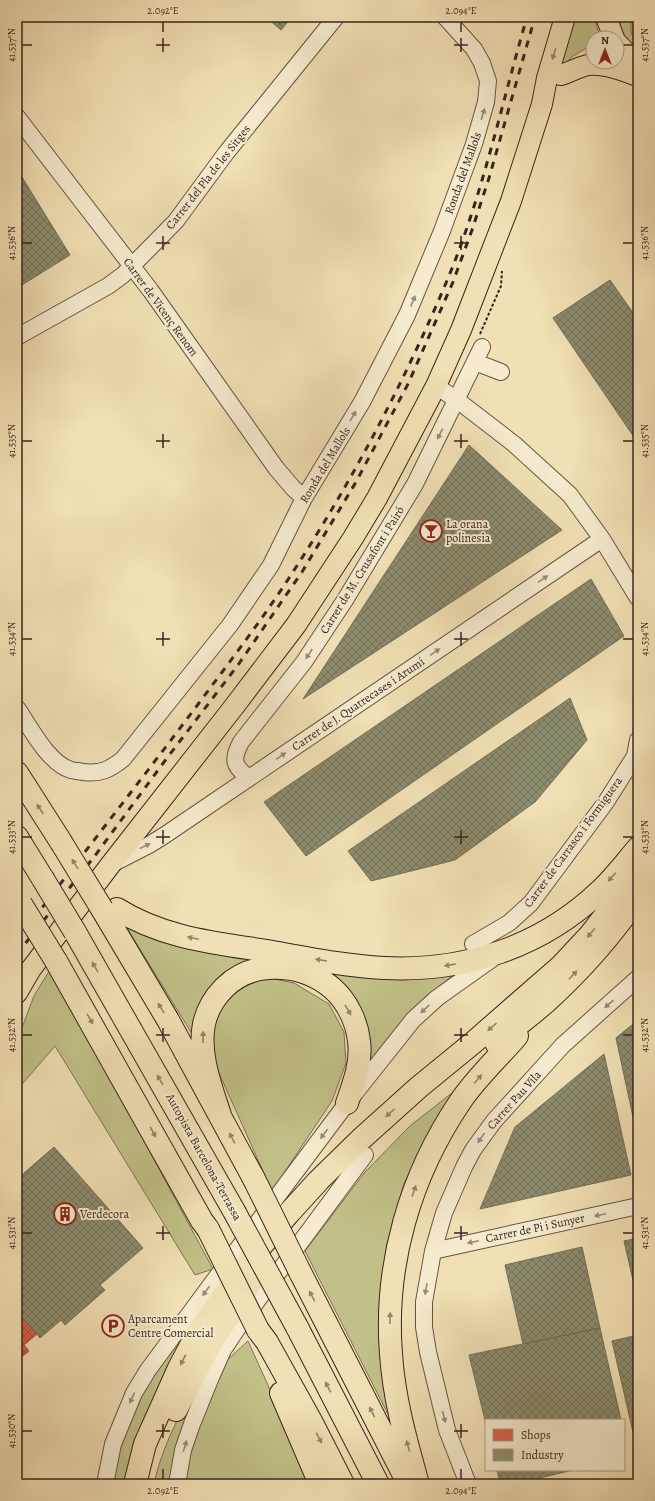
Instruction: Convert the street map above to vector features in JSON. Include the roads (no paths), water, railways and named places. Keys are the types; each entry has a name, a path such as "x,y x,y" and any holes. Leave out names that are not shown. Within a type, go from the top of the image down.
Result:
{"highway":[{"path":"17,773 89,887 104,899 110,909 254,1179 409,1484"},
{"name":"Autopista Barcelona-Terrassa","path":"17,837 75,932 234,1211 297,1327 378,1484"},
{"path":"110,909 170,933 233,946 355,965 383,968 430,968 464,962 502,952 538,937 564,920 599,891 638,848"},
{"path":"135,1484 146,1444 179,1368 198,1332 251,1258 298,1202 360,1140 419,1087 474,1042 561,966 603,919 638,869"},
{"path":"418,1484 400,1415 391,1354 392,1289 397,1250 402,1227 416,1184 436,1142 460,1102 479,1078 545,1003 597,949 618,924 638,896"},
{"path":"19,900 90,1020 208,1229 263,1341 320,1484"},
{"path":"220,1115 207,1072 204,1055 204,1024 207,1012 218,993 230,983 242,974 263,968 286,968 319,979 334,990 346,1006 355,1024 359,1040 360,1054 358,1068 348,1103"},
{"path":"146,1484 161,1441 211,1343 259,1272 299,1222 365,1155 423,1103 545,1003"},
{"path":"263,1341 311,1421 342,1484"}],"main road":[{"path":"20,988 36,962 296,625 353,538 375,501 436,386 455,346 503,222 542,104 547,78 565,17"},
{"path":"606,17 611,30"},
{"path":"625,52 638,65"},
{"path":"542,104 561,75 585,56"},
{"path":"561,75 577,68 593,65 616,69 638,76"}],"street":[{"name":"Carrer del Pla de les Sitges","path":"17,337 108,286 123,275 176,221 226,154 336,17"},
{"name":"Ronda del Mallols","path":"17,708 43,747 59,763 71,770 92,773 109,770 122,759 230,625 271,564 304,498 362,402 407,315 444,224 474,144 486,102 488,81 482,63 474,49 445,17"},
{"name":"Carrer de Vicenç Renom","path":"17,117 131,266 276,468 293,488 304,498"},
{"name":"Carrer de M. Crusafont i Pairó","path":"248,777 241,772 235,763 236,752 241,742 304,662 345,600 415,484 482,347"},
{"path":"475,362 501,372"},
{"path":"436,386 457,400 514,444 570,495 602,539 638,598"},
{"name":"Carrer de J. Quatrecases i Arumí","path":"111,864 149,845 165,835 248,777 602,539"},
{"name":"Carrer de Carrasco i Formiguera","path":"473,944 509,923 531,903 606,802 635,756 638,740"},
{"path":"106,1484 113,1444 134,1393 148,1370 348,1103 413,1020 437,998 502,952"},
{"name":"Carrer Pau Vila","path":"468,1484 447,1430 428,1352 424,1327 424,1302 433,1251 444,1213 470,1155 483,1135 563,1045 638,978"},
{"path":"17,1002 20,988"},
{"path":"176,1484 183,1450 192,1424 223,1350 243,1320 365,1155"},
{"name":"Carrer de Pi i Sunyer","path":"433,1251 638,1206"}],"railway":[{"path":"17,941 176,733 266,612 300,562 368,446 409,365 459,251 481,185 527,17"},
{"path":"17,954 94,857 238,665 302,572 356,482 408,384 453,282 489,178 535,17"}],"place":[{"name":"La orana polinesia","path":"431,531"},
{"name":"Verdecora","path":"65,1214"},
{"name":"Aparcament Centre Comercial","path":"113,1326"}]}
